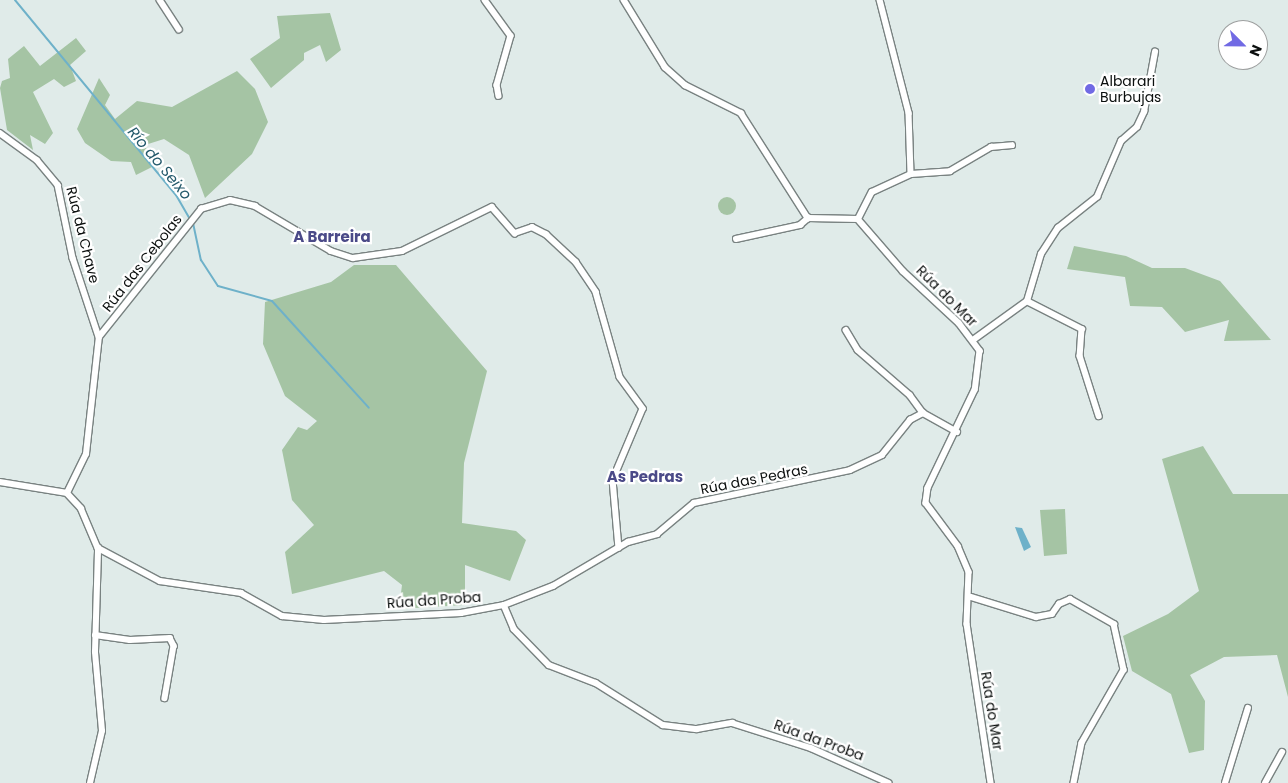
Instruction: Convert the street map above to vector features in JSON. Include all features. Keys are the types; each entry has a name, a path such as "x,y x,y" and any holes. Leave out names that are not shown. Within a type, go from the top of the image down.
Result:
{"street":[{"path":"160,0 179,30"},
{"path":"485,0 510,36 499,96"},
{"path":"624,0 665,67 685,85 740,113 808,218"},
{"path":"880,0 909,113 911,174"},
{"path":"973,340 1027,301 1041,254 1058,228 1097,197 1121,141 1137,127 1144,112 1155,52"},
{"name":"Rúa da Chave","path":"0,133 37,160 58,184 73,258 99,337"},
{"path":"736,239 800,225 808,218 858,219 872,192 911,174 950,171 991,147 1012,145"},
{"name":"Rúa das Cebolas","path":"99,337 201,209 230,200 255,206 331,251 353,258 402,252 492,207 515,233 532,227 546,234 576,262 596,292 620,377 642,409 613,480 619,548"},
{"name":"Rúa do Mar","path":"858,219 973,340 981,367 957,432 928,488 926,503 958,546 969,572 971,597 967,624 991,783"},
{"path":"1027,301 1082,329 1080,356 1099,416"},
{"path":"846,330 858,350 910,395 923,413 957,432"},
{"path":"67,494 86,454 99,337"},
{"name":"Rúa das Pedras","path":"504,605 553,586 619,548 657,534 694,503 850,470 882,455 910,420 923,413"},
{"path":"0,482 67,494 81,508 98,548 95,635 96,710 102,731 90,783"},
{"name":"Rúa da Proba","path":"98,548 160,581 241,593 282,616 297,619 461,613 504,605 514,629 549,664 596,683 663,725 697,729 732,723 811,748 889,783"},
{"path":"971,597 1036,617 1052,614 1058,604 1070,599 1114,624 1124,670 1082,743 1074,783"},
{"path":"95,635 130,640 170,638 174,646 165,698"},
{"path":"1225,783 1248,708"},
{"path":"1265,783 1282,752"}],"green space":[{"path":"330,13 341,50 326,62 320,45 304,53 304,60 271,88 250,59 280,38 277,16"},
{"path":"76,38 86,51 70,65 76,81 64,87 54,79 33,92 53,133 45,144 30,135 33,150 7,130 0,88 2,81 10,78 8,59 24,46 40,66"},
{"path":"237,71 255,89 268,122 252,154 205,198 189,155 164,139 145,145 154,166 136,175 131,162 111,161 85,143 77,129 99,78 110,95 105,105 115,119 137,101 172,107"},
{"path":"723,197 731,197 736,202 734,213 723,215 718,210 718,202"},
{"path":"1074,246 1126,256 1152,268 1185,268 1220,281 1271,340 1224,341 1229,320 1185,332 1162,307 1130,306 1125,277 1067,269"},
{"path":"354,265 396,265 487,371 464,463 462,523 516,531 526,540 510,581 465,565 465,605 399,609 402,585 384,571 292,594 285,552 314,525 292,500 282,450 298,427 307,430 317,421 285,396 263,344 265,302 331,282"},
{"path":"1203,446 1233,494 1288,494 1288,697 1277,655 1224,657 1190,675 1205,701 1204,750 1189,753 1171,694 1132,671 1123,636 1168,614 1199,591 1162,459"},
{"path":"1065,509 1067,554 1044,556 1040,510"}],"water":[{"path":"1015,527 1022,528 1031,547 1024,551"}],"waterway":[{"name":"Río do Seixo","path":"15,0 176,195 190,219"},
{"name":"Río do Seixo","path":"193,223 201,260 218,286 272,301 369,408"}],"place":[{"name":"Albarari Burbujas","path":"1090,89"}],"district":[{"name":"A Barreira","path":"332,237"},
{"name":"As Pedras","path":"645,477"}]}
